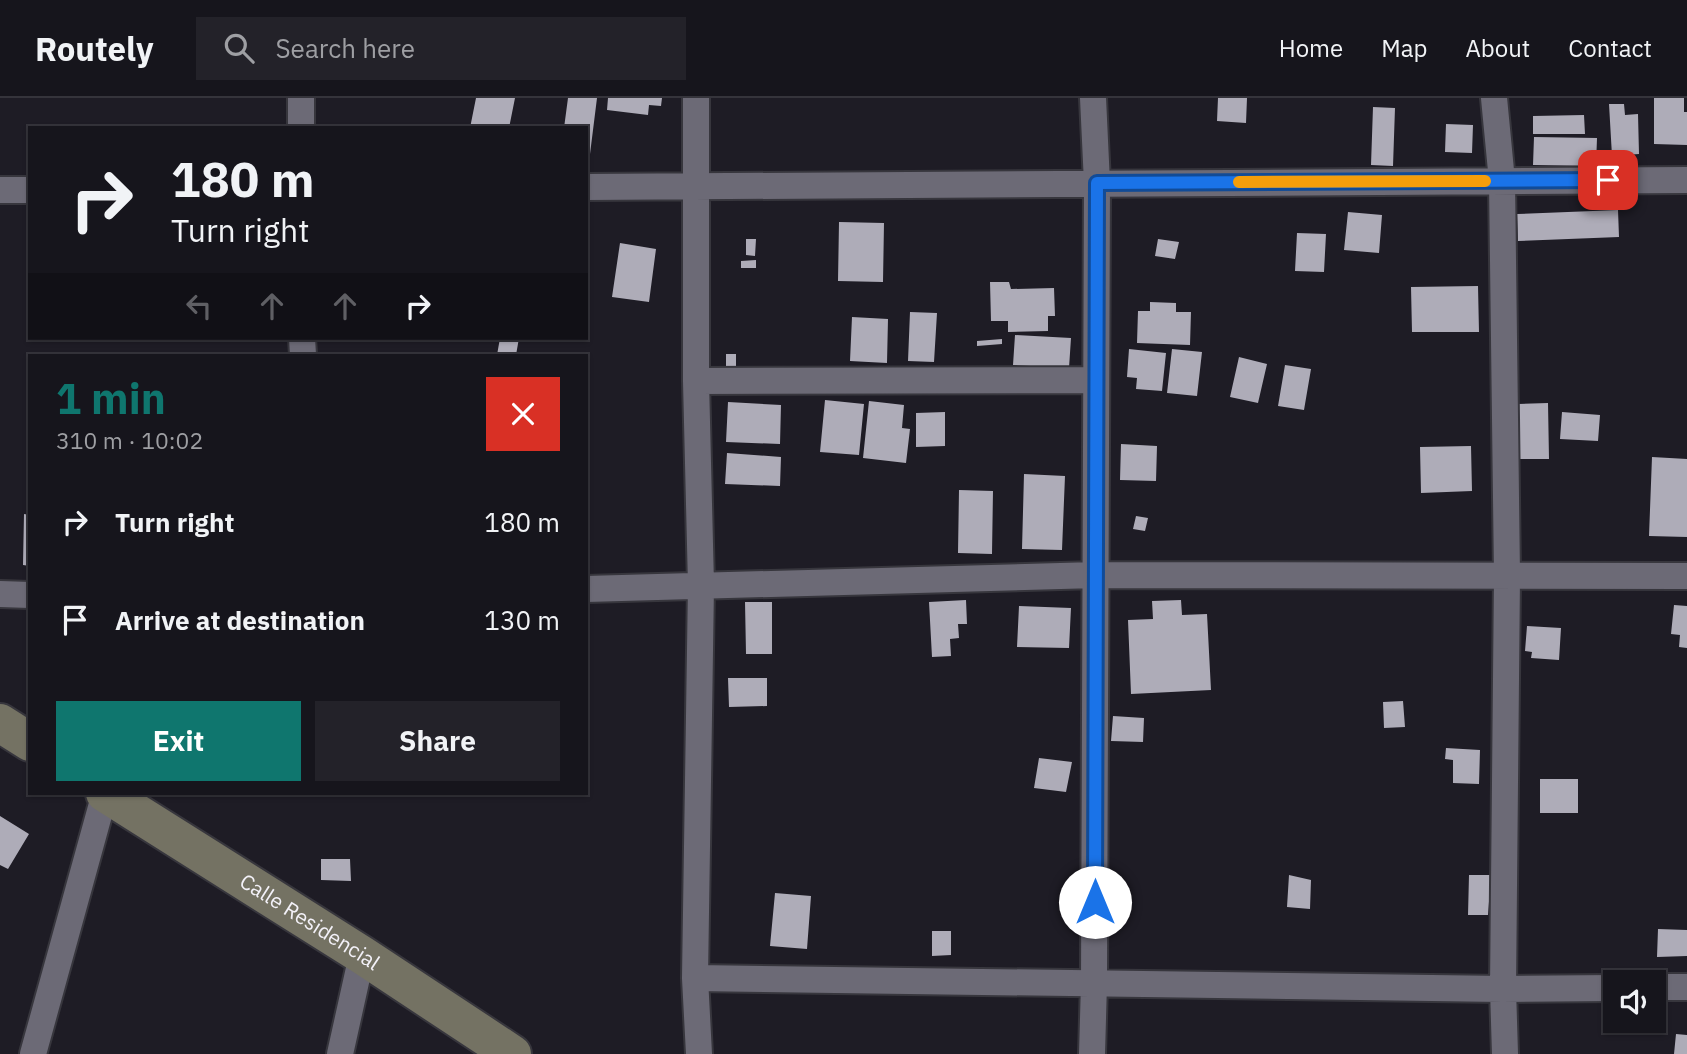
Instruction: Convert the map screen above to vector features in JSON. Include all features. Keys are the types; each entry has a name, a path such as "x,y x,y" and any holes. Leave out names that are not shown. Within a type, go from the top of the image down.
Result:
{"main road":[{"path":"0,723 28,741"},
{"name":"Calle Residencial","path":"108,795 362,955 512,1054"}],"street":[{"path":"301,98 301,126"},
{"path":"696,98 696,382 701,585 695,978 699,1054"},
{"path":"1092,1054 1097,183 1093,98"},
{"path":"1494,98 1502,181 1507,576 1503,989 1505,1054"},
{"path":"588,187 1687,180"},
{"path":"0,190 28,190"},
{"path":"696,382 1096,380"},
{"path":"588,589 1096,575 1687,576"},
{"path":"0,594 28,595"},
{"path":"33,1054 104,795"},
{"path":"340,1054 362,955"},
{"path":"695,978 1603,988"},
{"path":"1666,987 1687,987"}],"building":[{"path":"476,98 515,98 509,126 470,126"},
{"path":"568,98 597,98 590,154 588,126 564,126"},
{"path":"608,98 662,98 661,106 649,105 648,115 607,110"},
{"path":"1218,98 1247,98 1246,123 1217,121"},
{"path":"1654,98 1684,98 1684,112 1687,112 1687,145 1654,144"},
{"path":"1609,104 1624,104 1625,115 1638,114 1639,154 1612,156"},
{"path":"1373,107 1395,108 1393,166 1371,165"},
{"path":"1584,115 1585,134 1533,134 1533,116"},
{"path":"1446,124 1473,125 1472,153 1445,152"},
{"path":"1534,137 1597,138 1596,166 1533,165"},
{"path":"1618,210 1619,237 1518,241 1517,214"},
{"path":"1348,212 1382,215 1379,253 1344,250"},
{"path":"839,222 884,223 883,282 838,281"},
{"path":"1297,233 1326,234 1324,272 1295,271"},
{"path":"746,239 756,239 755,256 746,255"},
{"path":"1158,239 1179,242 1175,259 1155,256"},
{"path":"620,243 656,249 649,302 612,297"},
{"path":"756,260 756,268 741,268 741,261"},
{"path":"990,282 1009,282 1011,289 1054,288 1055,316 1048,316 1048,331 1008,332 1008,321 991,321"},
{"path":"1478,286 1479,332 1412,332 1411,287"},
{"path":"1150,302 1176,303 1176,312 1191,312 1190,345 1137,343 1138,311 1150,311"},
{"path":"910,312 937,313 934,362 908,361"},
{"path":"852,317 888,319 887,363 850,361"},
{"path":"1015,335 1071,338 1069,368 1013,365"},
{"path":"1002,339 1002,344 977,346 977,341"},
{"path":"500,340 519,340 516,354 497,354"},
{"path":"1129,349 1166,353 1162,391 1136,389 1137,378 1127,377"},
{"path":"1172,349 1202,352 1197,396 1167,393"},
{"path":"726,354 736,354 736,367 726,367"},
{"path":"1239,357 1267,364 1258,403 1230,397"},
{"path":"1285,365 1311,369 1304,410 1278,406"},
{"path":"825,400 864,404 859,455 820,452"},
{"path":"869,401 904,405 902,428 910,429 906,463 863,458"},
{"path":"728,402 781,405 780,444 726,442"},
{"path":"1548,403 1549,459 1520,459 1518,404"},
{"path":"945,412 945,446 916,447 916,413"},
{"path":"1562,412 1600,415 1598,441 1560,439"},
{"path":"1121,444 1157,446 1156,481 1120,480"},
{"path":"1471,446 1472,491 1421,493 1420,447"},
{"path":"727,453 781,457 780,486 725,484"},
{"path":"1652,457 1687,459 1687,537 1649,536"},
{"path":"1024,474 1065,476 1062,550 1022,549"},
{"path":"959,490 993,491 992,554 958,553"},
{"path":"24,514 28,515 28,566 23,565"},
{"path":"1136,516 1148,518 1145,531 1133,529"},
{"path":"966,600 967,624 958,624 959,638 950,639 951,656 932,657 929,602"},
{"path":"1181,600 1182,615 1207,614 1211,690 1131,694 1128,620 1153,619 1152,601"},
{"path":"745,602 772,602 772,654 746,654"},
{"path":"1674,605 1687,606 1687,648 1679,647 1680,635 1671,634"},
{"path":"1019,606 1071,608 1069,648 1017,647"},
{"path":"1527,626 1561,628 1559,660 1531,658 1532,652 1525,651"},
{"path":"728,678 767,678 767,706 729,707"},
{"path":"1403,701 1405,727 1384,728 1383,702"},
{"path":"1113,716 1144,718 1143,742 1111,741"},
{"path":"1446,748 1480,750 1479,784 1453,783 1453,760 1445,759"},
{"path":"1039,758 1072,762 1066,792 1034,788"},
{"path":"1540,779 1578,779 1578,813 1540,813"},
{"path":"0,816 29,834 8,869 0,865"},
{"path":"321,859 350,859 351,881 321,880"},
{"path":"1289,875 1311,880 1310,909 1287,907"},
{"path":"1469,875 1491,875 1488,915 1468,915"},
{"path":"775,893 811,896 807,949 770,946"},
{"path":"1658,929 1687,930 1687,956 1657,957"},
{"path":"932,931 951,931 951,955 932,956"},
{"path":"1676,1034 1687,1035 1687,1054 1674,1054"}],"slow traffic":[{"path":"1239,182 1485,181"}],"route":[{"path":"1095,902 1097,183 1608,180"}]}
